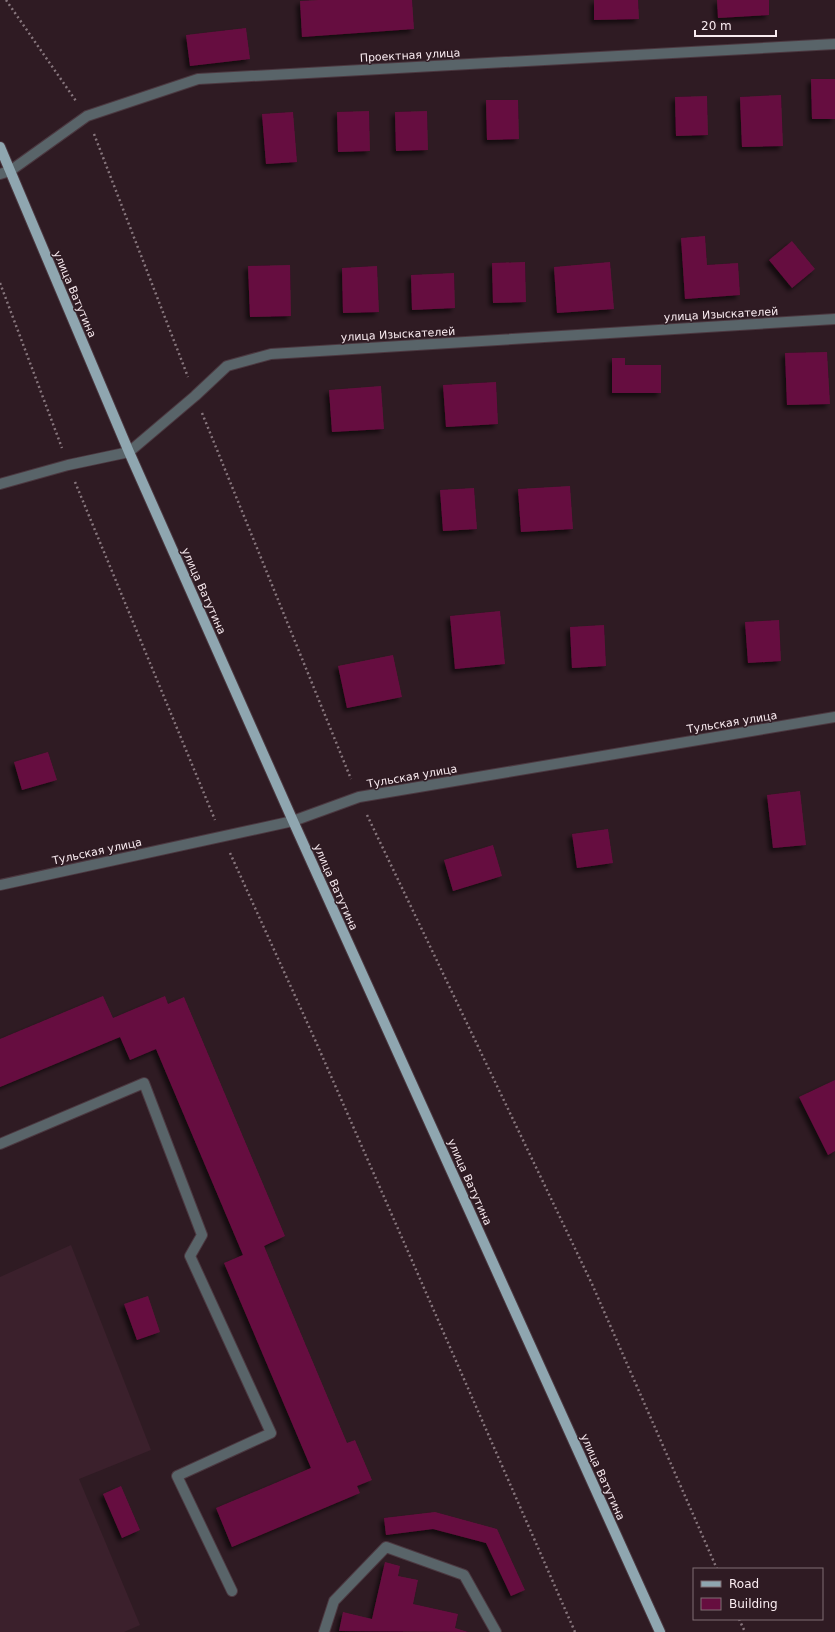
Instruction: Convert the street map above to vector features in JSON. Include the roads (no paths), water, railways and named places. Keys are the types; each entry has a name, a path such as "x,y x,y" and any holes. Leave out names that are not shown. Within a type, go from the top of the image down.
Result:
{"main road":[{"name":"улица Ватутина","path":"0,147 129,452 293,821 660,1632"}],"street":[{"name":"Проектная улица","path":"0,174 10,171 87,116 198,79 835,44"},
{"name":"улица Изыскателей","path":"0,484 68,465 129,452 195,396 227,366 271,354 835,320"},
{"name":"Тульская улица","path":"0,885 293,821 359,797 835,717"},
{"path":"0,1144 144,1083 202,1235 190,1256 271,1433 177,1476 232,1591"},
{"path":"324,1632 334,1600 386,1547 464,1575 496,1632"}]}
